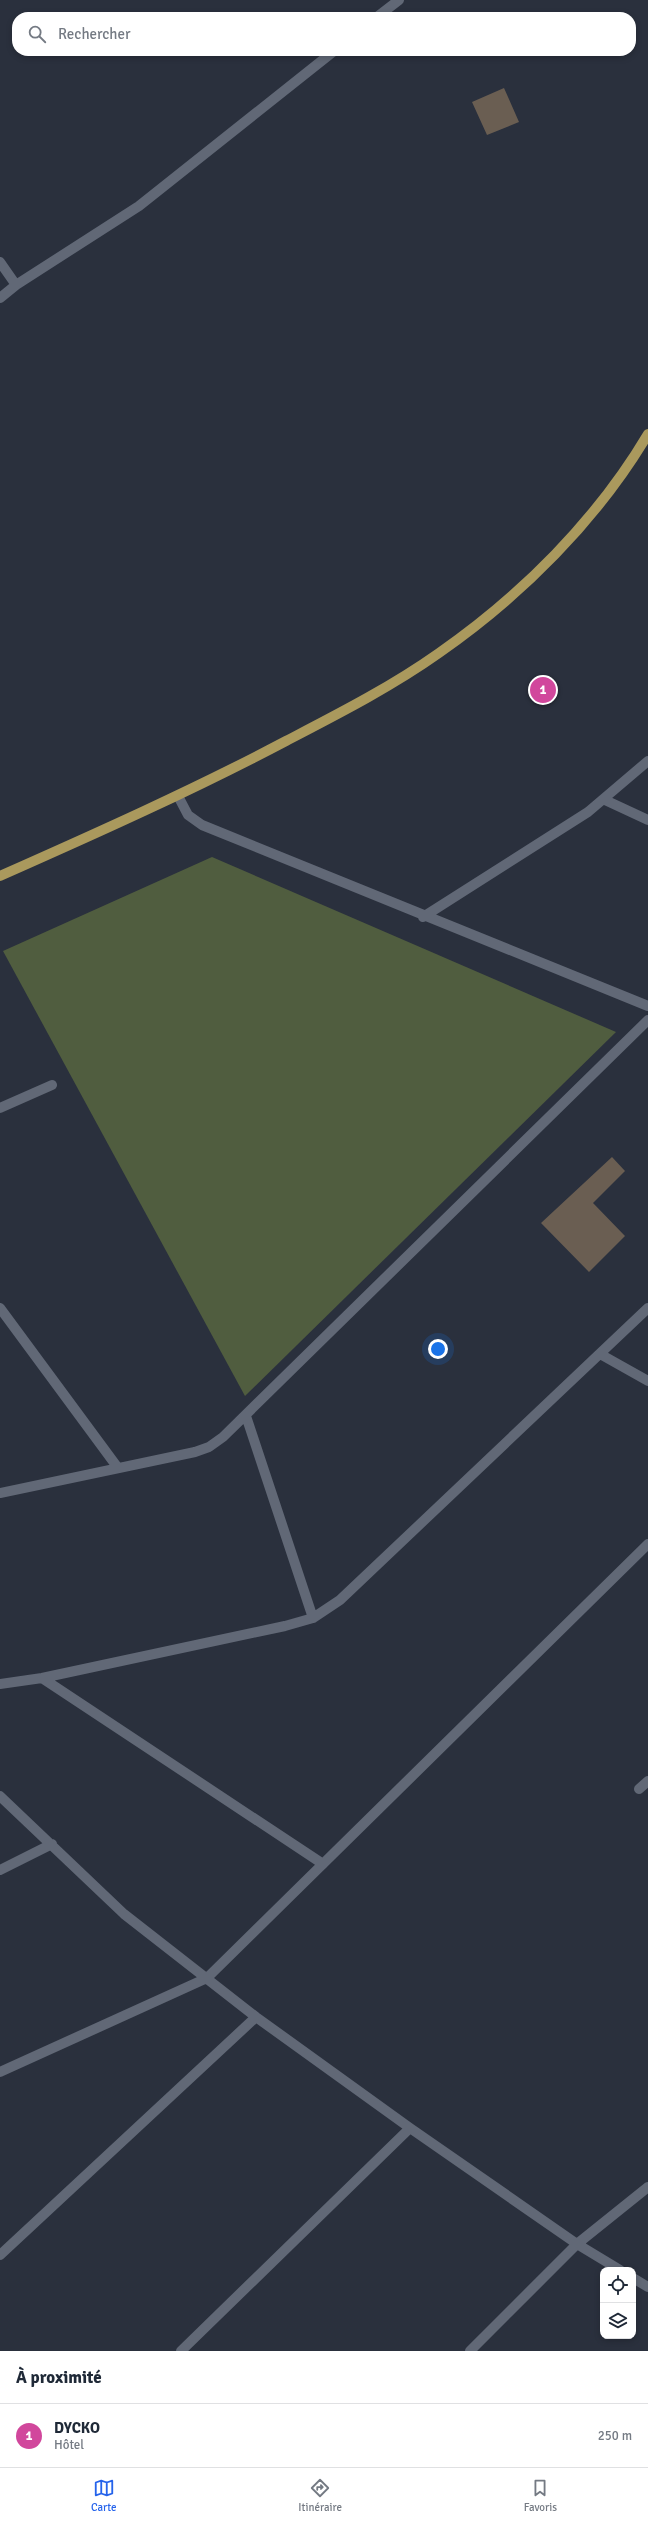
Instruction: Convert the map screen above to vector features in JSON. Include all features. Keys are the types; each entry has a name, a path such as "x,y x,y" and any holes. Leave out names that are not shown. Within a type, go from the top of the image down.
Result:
{"main road":[{"path":"0,876 178,796 343,711 404,676 478,624 541,568 579,528 635,456 648,434"}],"street":[{"path":"383,12 399,0"},
{"path":"0,298 16,285 139,206 328,56"},
{"path":"0,262 16,285"},
{"path":"423,917 564,829 605,800 648,762"},
{"path":"178,796 188,815 202,825 423,917 648,1006"},
{"path":"605,800 648,820"},
{"path":"0,1493 195,1452 209,1447 246,1416 648,1020"},
{"path":"0,1108 52,1085"},
{"path":"0,1308 118,1468"},
{"path":"0,1684 42,1678 285,1626 312,1618 340,1600 648,1308"},
{"path":"600,1354 648,1381"},
{"path":"246,1416 312,1618"},
{"path":"0,2072 207,1978 648,1544"},
{"path":"42,1678 323,1864"},
{"path":"639,1789 648,1781"},
{"path":"0,1796 124,1914 256,2017 410,2128 577,2244 615,2267"},
{"path":"0,1870 52,1844"},
{"path":"0,2255 256,2017"},
{"path":"181,2351 410,2128"},
{"path":"470,2351 577,2244 648,2187"},
{"path":"636,2280 648,2287"}],"green space":[{"path":"212,857 616,1032 245,1396 3,951"}],"building":[{"path":"504,88 519,122 487,135 472,102"},
{"path":"612,1157 625,1171 593,1203 625,1236 589,1272 541,1223"}],"place":[{"name":"DYCKO","path":"543,690"}]}
